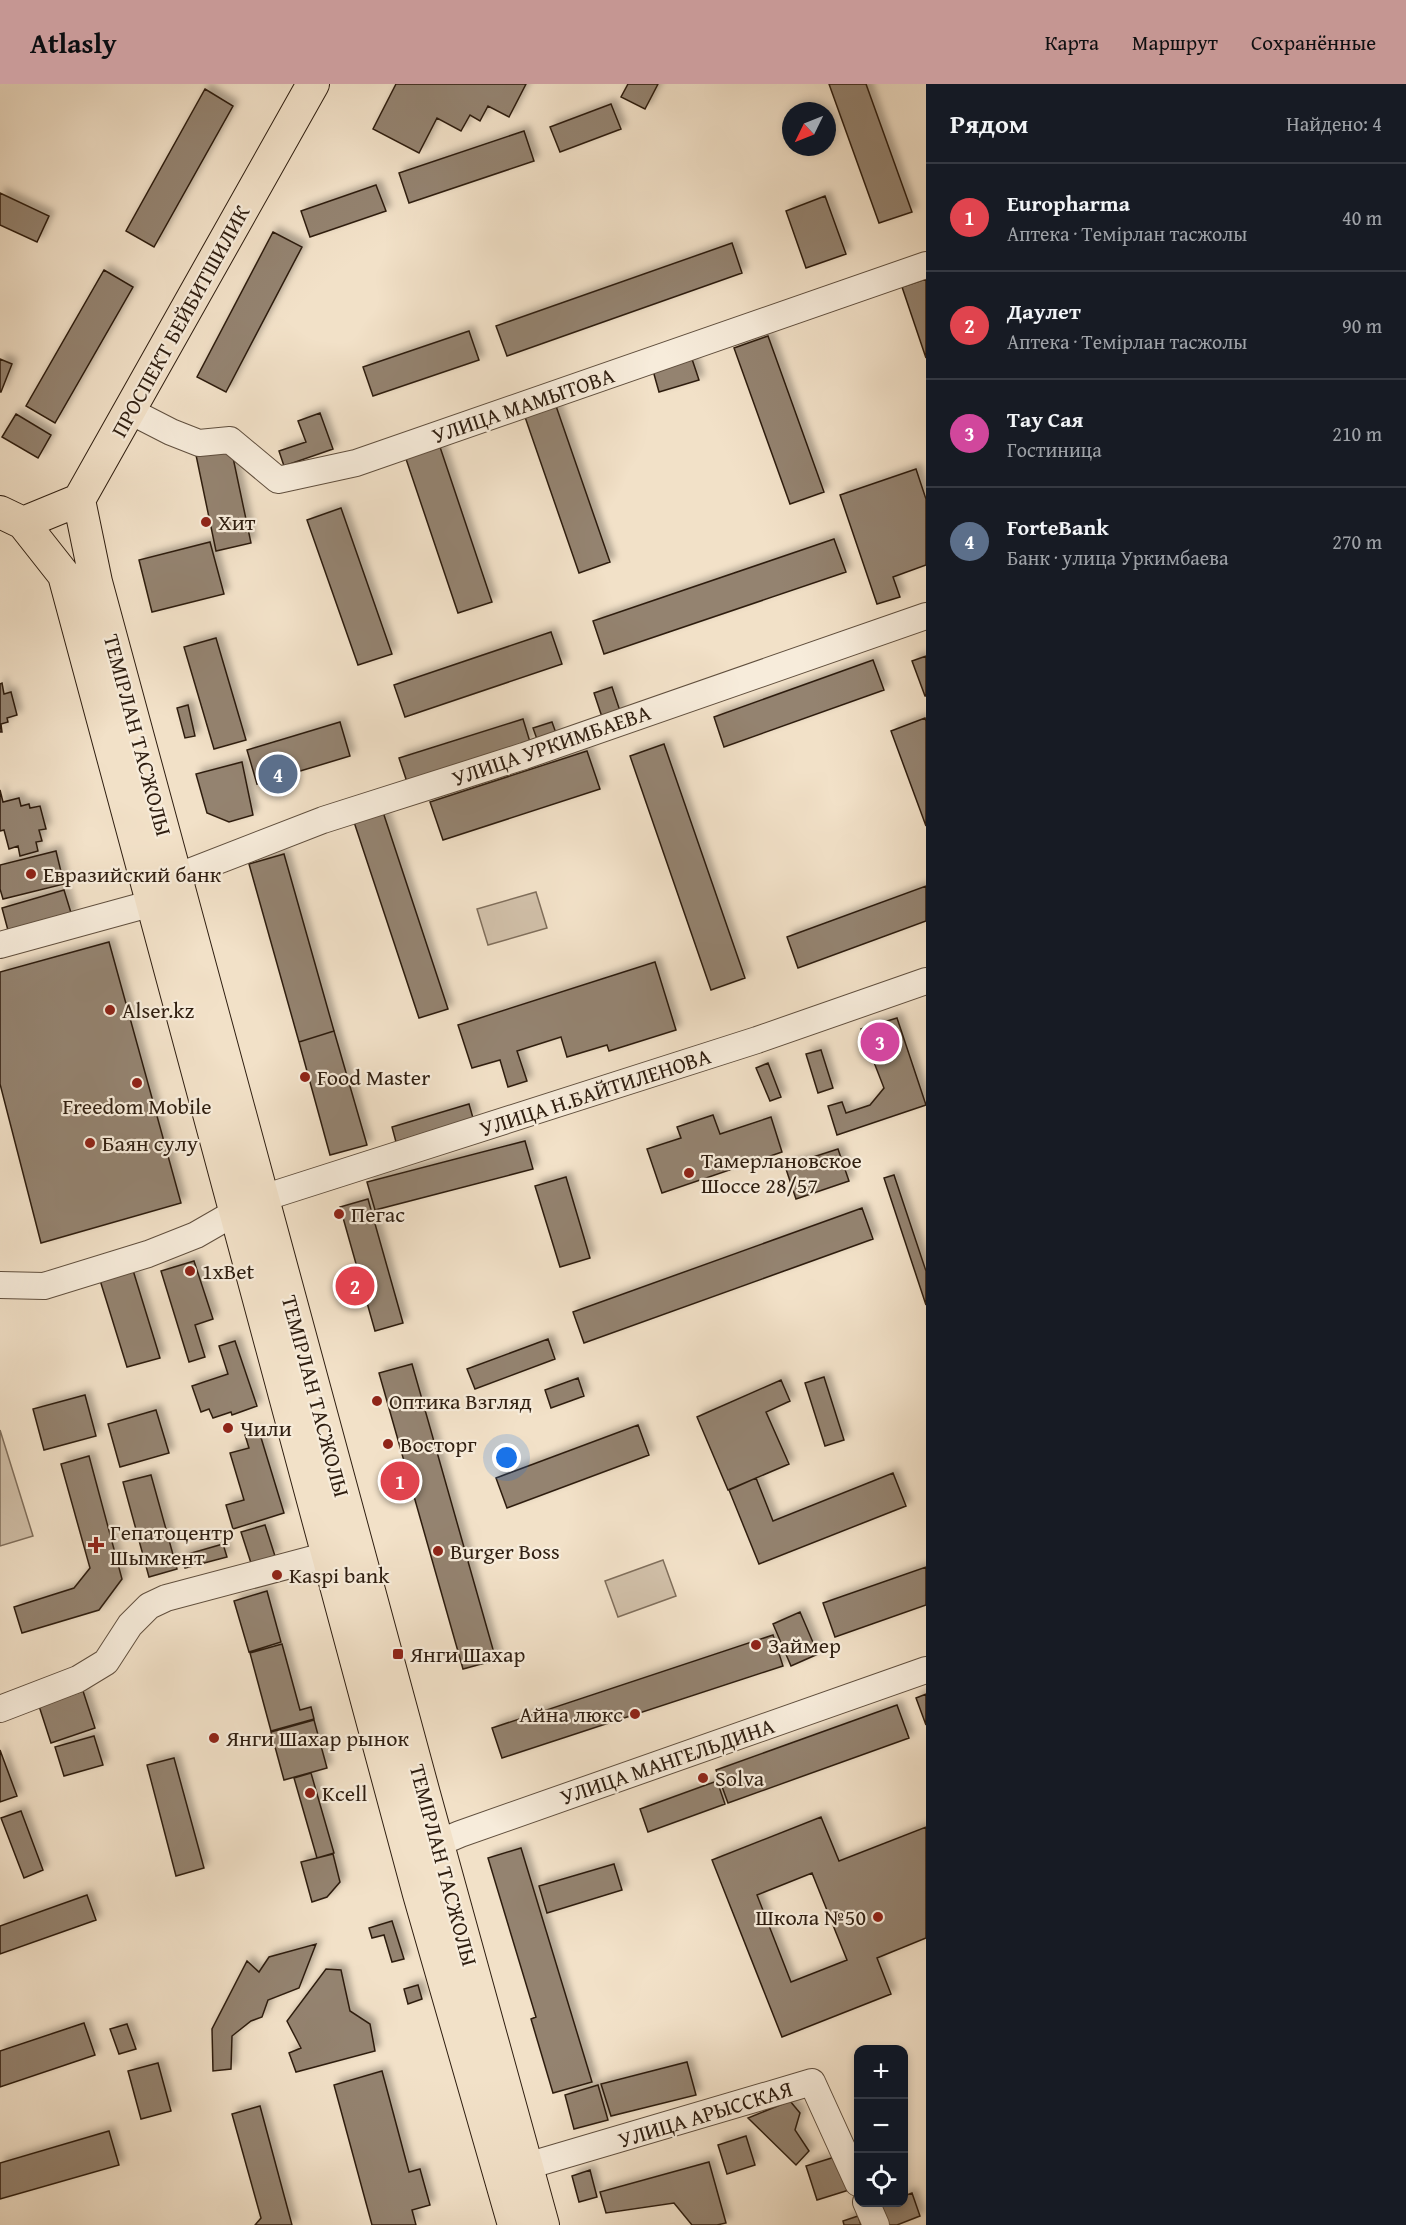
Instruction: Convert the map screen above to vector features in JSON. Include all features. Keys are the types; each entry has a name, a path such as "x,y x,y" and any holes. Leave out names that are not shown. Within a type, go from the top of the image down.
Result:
{"main road":[{"name":"ПРОСПЕКТ БЕЙБИТШИЛИК","path":"79,500 313,84"},
{"path":"12,518 79,500 78,570"},
{"path":"12,518 78,570"},
{"name":"ТЕМІРЛАН ТАСЖОЛЫ","path":"78,570 176,877 328,1555 409,1856 514,2225"},
{"name":"ТЕМІРЛАН ТАСЖОЛЫ","path":"78,570 153,903 250,1205 438,1843 543,2225"}],"street":[{"name":"УЛИЦА МАМЫТОВА","path":"130,411 171,432 200,443 230,440 278,480 356,463 926,265"},
{"name":"УЛИЦА УРКИМБАЕВА","path":"176,877 323,820 524,756 926,616"},
{"path":"0,945 153,903"},
{"name":"УЛИЦА Н.БАЙТИЛЕНОВА","path":"0,1285 44,1286 127,1261 196,1235 250,1205 776,1034 926,981"},
{"path":"0,1709 78,1679 106,1662 130,1625 149,1606 166,1598 328,1555"},
{"name":"УЛИЦА МАНГЕЛЬДИНА","path":"409,1856 438,1843 926,1670"},
{"name":"УЛИЦА АРЫССКАЯ","path":"527,2166 812,2082 854,2174"},
{"path":"868,2207 876,2225"}],"shaded area":[{"path":"536,892 547,928 488,945 477,909"},
{"path":"0,1430 33,1536 0,1546"},
{"path":"663,1560 676,1596 618,1617 605,1581"}],"building":[{"path":"396,84 526,84 509,117 488,106 480,121 470,115 461,131 437,118 419,153 373,129"},
{"path":"628,84 658,84 645,109 621,97"},
{"path":"829,84 866,84 912,212 879,223"},
{"path":"205,89 233,106 154,247 126,231"},
{"path":"611,104 621,129 560,152 550,127"},
{"path":"524,131 534,161 409,203 399,173"},
{"path":"376,185 386,211 310,237 301,211"},
{"path":"0,193 49,216 37,242 0,225"},
{"path":"825,196 846,254 806,268 786,211"},
{"path":"273,232 302,247 226,392 197,377"},
{"path":"732,243 742,273 507,356 496,326"},
{"path":"104,270 133,287 55,423 26,406"},
{"path":"926,279 926,358 902,287"},
{"path":"469,331 479,360 373,396 363,367"},
{"path":"768,336 824,492 790,504 734,348"},
{"path":"691,356 699,380 659,392 652,367"},
{"path":"0,359 12,364 1,392 0,392"},
{"path":"556,406 610,562 579,573 525,417"},
{"path":"320,413 333,449 284,466 279,451 306,442 298,421"},
{"path":"16,414 51,435 38,458 2,437"},
{"path":"439,444 492,602 458,613 405,456"},
{"path":"231,448 251,543 216,551 196,455"},
{"path":"916,469 926,499 926,565 893,577 900,597 877,604 840,495"},
{"path":"341,508 392,654 358,665 307,520"},
{"path":"834,539 846,572 604,654 593,621"},
{"path":"210,542 224,594 152,612 139,560"},
{"path":"551,632 562,664 405,717 394,685"},
{"path":"216,638 246,740 214,749 184,647"},
{"path":"926,656 926,696 925,696 912,661"},
{"path":"873,660 884,690 724,747 714,717"},
{"path":"2,683 4,694 11,692 17,715 7,718 8,722 1,724 2,732 0,732 0,684"},
{"path":"612,687 621,714 603,720 594,693"},
{"path":"188,705 195,736 185,738 177,708"},
{"path":"925,718 926,721 926,826 891,731"},
{"path":"523,719 530,742 407,782 399,758"},
{"path":"340,722 350,756 257,784 247,750"},
{"path":"552,722 557,736 538,742 533,728"},
{"path":"664,744 745,978 711,990 630,756"},
{"path":"587,751 600,789 443,840 430,802"},
{"path":"242,762 253,815 229,822 207,813 196,774"},
{"path":"0,790 3,802 19,798 21,806 29,804 30,808 40,806 46,829 39,830 42,841 36,842 38,851 20,856 18,846 9,849 4,830 0,831"},
{"path":"383,812 448,1009 419,1018 354,822"},
{"name":"Евразийский банк","path":"56,851 64,884 3,899 0,889 0,865"},
{"path":"284,854 334,1031 299,1042 249,864"},
{"path":"926,886 926,921 798,968 787,937"},
{"path":"64,890 72,916 9,934 2,908"},
{"name":"Баян сулу","path":"109,942 181,1203 41,1243 0,1084 0,972"},
{"path":"655,962 676,1030 609,1051 607,1045 567,1057 561,1037 517,1051 527,1081 508,1087 500,1060 472,1068 458,1025"},
{"path":"897,1018 926,1105 837,1135 828,1106 842,1102 846,1113 870,1105 884,1088 861,1029"},
{"path":"334,1031 367,1145 330,1155 299,1042"},
{"path":"821,1050 833,1088 818,1093 806,1054"},
{"path":"768,1063 781,1097 770,1101 756,1068"},
{"path":"469,1104 473,1118 396,1142 392,1127"},
{"name":"Тамерлановское Шоссе 28/57","path":"713,1115 720,1134 771,1117 782,1152 662,1193 647,1149 681,1138 677,1127"},
{"path":"525,1141 533,1169 375,1210 367,1182"},
{"path":"838,1149 849,1181 796,1199 785,1166"},
{"path":"894,1175 926,1271 926,1305 884,1178"},
{"path":"566,1177 590,1258 560,1267 535,1186"},
{"path":"368,1199 403,1323 375,1331 340,1207"},
{"path":"862,1208 873,1239 584,1343 573,1312"},
{"path":"194,1261 213,1319 195,1325 205,1357 189,1362 161,1271"},
{"path":"132,1267 160,1358 127,1367 99,1277"},
{"path":"548,1339 555,1359 475,1389 467,1369"},
{"path":"235,1341 257,1406 232,1415 231,1412 213,1418 209,1409 201,1412 192,1386 228,1374 219,1346"},
{"path":"412,1364 496,1660 463,1669 379,1373"},
{"path":"824,1377 844,1440 825,1446 805,1383"},
{"path":"578,1378 584,1396 551,1408 545,1390"},
{"path":"781,1380 790,1401 766,1412 789,1464 728,1490 697,1417"},
{"path":"85,1395 96,1436 44,1450 33,1409"},
{"path":"156,1410 169,1453 120,1467 108,1424"},
{"path":"638,1425 649,1455 507,1508 496,1478"},
{"path":"259,1431 284,1513 233,1529 226,1505 244,1500 230,1453 249,1448 245,1435"},
{"path":"89,1456 122,1579 99,1610 22,1633 14,1607 74,1588 90,1568 61,1464"},
{"path":"893,1473 906,1506 759,1564 729,1490 756,1478 773,1521"},
{"path":"151,1475 177,1569 149,1577 123,1482"},
{"path":"265,1525 275,1556 251,1563 241,1532"},
{"path":"223,1544 227,1557 185,1568 181,1556"},
{"path":"926,1567 926,1605 835,1637 823,1603"},
{"path":"267,1591 281,1642 249,1652 234,1601"},
{"path":"800,1612 818,1654 791,1666 773,1624"},
{"path":"773,1635 783,1666 502,1758 492,1728"},
{"path":"282,1644 300,1710 311,1707 314,1719 271,1731 250,1653"},
{"path":"83,1691 95,1728 51,1743 39,1706"},
{"path":"926,1694 926,1725 916,1698"},
{"path":"897,1705 909,1738 728,1803 716,1770"},
{"path":"314,1720 327,1768 284,1780 271,1732"},
{"path":"94,1736 103,1765 64,1776 55,1747"},
{"path":"0,1750 17,1796 0,1802"},
{"path":"174,1758 204,1868 176,1876 147,1765"},
{"path":"311,1773 334,1853 317,1858 294,1778"},
{"path":"717,1781 725,1804 648,1832 640,1809"},
{"path":"21,1811 43,1870 24,1878 1,1818"},
{"name":"Школа №50","path":"821,1817 839,1861 926,1827 926,1938 877,1958 891,1994 782,2037 712,1860","holes":["812,1873 847,1960 791,1982 757,1895"]},
{"path":"521,1848 592,2082 553,2093 531,2019 536,2017 488,1858"},
{"path":"333,1854 340,1882 327,1897 312,1902 301,1862"},
{"path":"614,1864 622,1890 547,1913 539,1886"},
{"path":"87,1895 96,1920 0,1954 0,1926"},
{"path":"392,1921 404,1959 392,1962 384,1935 372,1938 369,1928"},
{"path":"316,1944 299,1988 268,2000 262,2017 251,2021 232,2036 231,2069 213,2071 212,2029 247,1961 259,1972 269,1957"},
{"path":"326,1969 341,1970 350,2011 370,2024 375,2051 296,2072 289,2053 301,2048 287,2021"},
{"path":"418,1985 422,1999 408,2004 404,1989"},
{"path":"84,2023 95,2055 0,2087 0,2051"},
{"path":"127,2024 136,2049 119,2054 110,2029"},
{"path":"687,2062 696,2095 611,2116 601,2084"},
{"path":"158,2063 171,2111 141,2119 128,2071"},
{"path":"382,2071 409,2172 420,2169 430,2205 412,2210 416,2225 372,2225 334,2085"},
{"path":"598,2085 608,2120 574,2129 565,2095"},
{"path":"790,2101 800,2113 795,2130 809,2151 796,2165 748,2118"},
{"path":"260,2106 292,2225 255,2225 261,2218 232,2114"},
{"path":"109,2131 119,2165 0,2199 0,2163"},
{"path":"746,2136 755,2165 727,2174 718,2145"},
{"path":"838,2156 849,2190 817,2200 806,2166"},
{"path":"709,2162 726,2223 692,2225 674,2203 606,2213 600,2192"},
{"path":"590,2170 597,2197 579,2202 572,2176"},
{"path":"912,2193 920,2216 897,2225 887,2225 880,2207 908,2207 908,2194"},
{"path":"858,2216 861,2225 844,2225 843,2221"}],"place":[{"name":"Хит","path":"206,522"},
{"name":"ForteBank","path":"278,774"},
{"name":"Евразийский банк","path":"31,874"},
{"name":"Alser.kz","path":"110,1010"},
{"name":"Тау Сая","path":"880,1042"},
{"name":"Food Master","path":"305,1077"},
{"name":"Freedom Mobile","path":"137,1083"},
{"name":"Баян сулу","path":"90,1143"},
{"name":"Тамерлановское Шоссе 28/57","path":"689,1173"},
{"name":"Пегас","path":"339,1214"},
{"name":"1xBet","path":"190,1271"},
{"name":"Даулет","path":"355,1286"},
{"name":"Оптика Взгляд","path":"377,1401"},
{"name":"Чили","path":"228,1428"},
{"name":"Восторг","path":"388,1444"},
{"name":"Europharma","path":"400,1481"},
{"name":"Гепатоцентр Шымкент","path":"96,1545"},
{"name":"Burger Boss","path":"438,1551"},
{"name":"Kaspi bank","path":"277,1575"},
{"name":"Займер","path":"756,1645"},
{"name":"Янги Шахар","path":"398,1654"},
{"name":"Айна люкс","path":"635,1714"},
{"name":"Янги Шахар рынок","path":"214,1738"},
{"name":"Solva","path":"703,1778"},
{"name":"Kcell","path":"310,1793"},
{"name":"Школа №50","path":"878,1917"}]}
